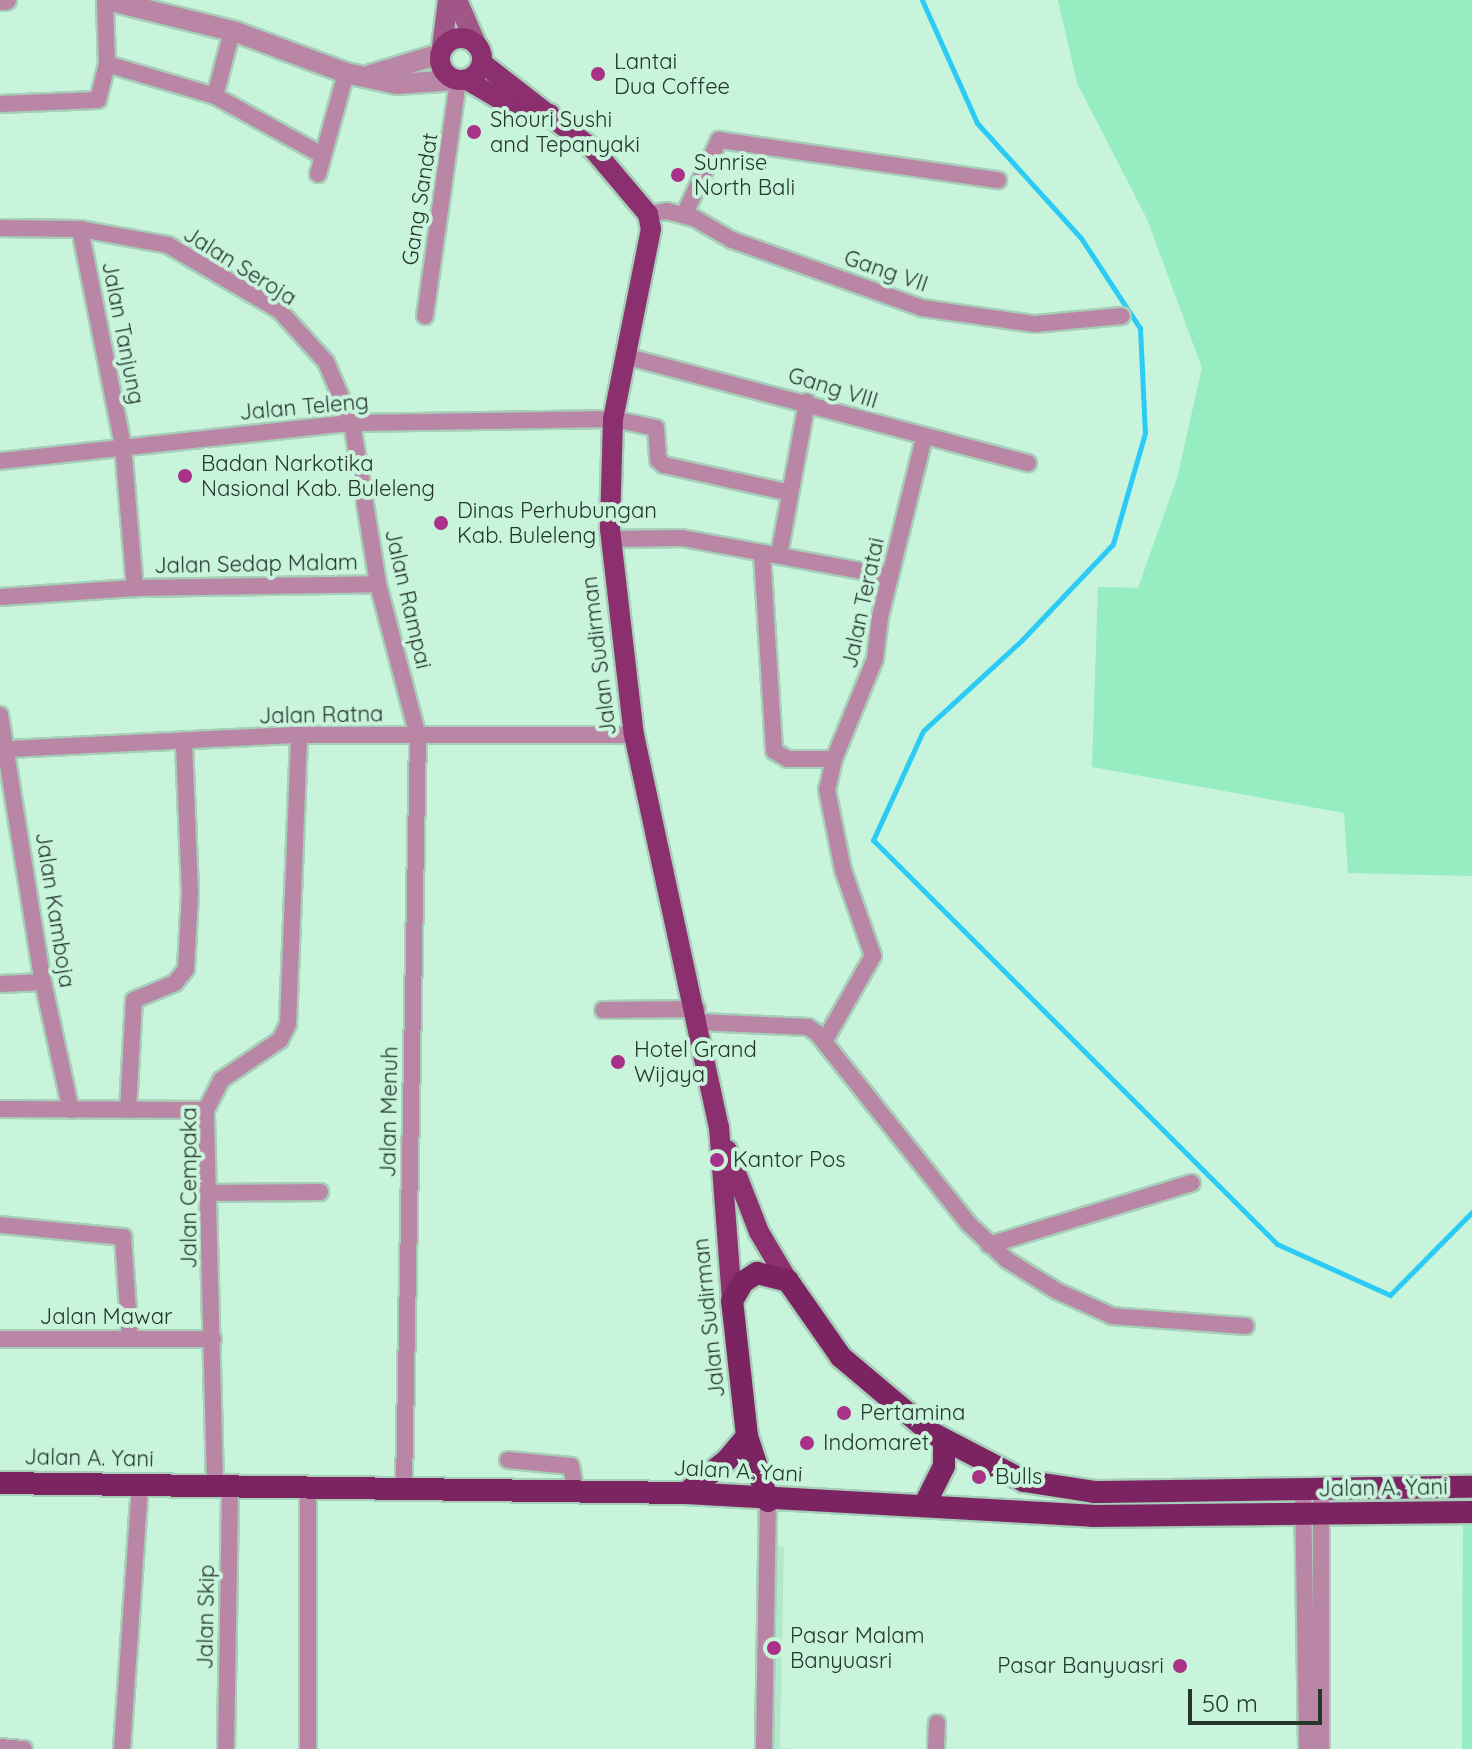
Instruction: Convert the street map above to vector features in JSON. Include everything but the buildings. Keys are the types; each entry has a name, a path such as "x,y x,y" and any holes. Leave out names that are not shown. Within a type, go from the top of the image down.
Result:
{"highway":[{"path":"732,1301 753,1274 788,1281"},
{"name":"Jalan Sudirman","path":"788,1281 841,1357 944,1443"},
{"name":"Jalan Sudirman","path":"732,1301 747,1436 768,1501"},
{"path":"686,1493 727,1460 747,1436"},
{"name":"Jalan A. Yani","path":"944,1443 1024,1481 1094,1492 1472,1487"},
{"path":"926,1502 944,1466 944,1443"},
{"name":"Jalan A. Yani","path":"0,1483 686,1493 768,1501 926,1502 1092,1516 1472,1512"}],"main road":[{"path":"448,0 441,51 444,73 518,110 554,115"},
{"path":"457,0 479,54"},
{"path":"441,51 458,37 554,115 621,178 648,214"},
{"path":"461,82 479,54"},
{"name":"Jalan Sudirman","path":"648,214 651,229 613,419 611,539 634,735 699,1015 719,1127 732,1301"},
{"name":"Jalan Sudirman","path":"719,1127 759,1232 788,1281"}],"street":[{"path":"0,104 94,102 104,90 107,64 106,0 232,31 356,74 397,84 461,82"},
{"path":"215,96 232,31"},
{"path":"356,74 441,51"},
{"path":"107,64 215,96 322,155"},
{"path":"318,174 322,155 356,74"},
{"name":"Gang Sandat","path":"425,316 461,82"},
{"path":"684,215 719,140 998,180"},
{"name":"Gang VII","path":"648,214 684,215 732,240 922,308 1035,324 1122,316"},
{"name":"Jalan Seroja","path":"0,228 80,229 168,245 279,310 326,362 352,423"},
{"name":"Jalan Tanjung","path":"80,229 123,446"},
{"name":"Gang VIII","path":"625,356 807,402 924,438 1028,463"},
{"path":"807,402 790,493 770,554 774,751 788,759 834,759"},
{"name":"Jalan Teleng","path":"0,461 352,423 613,419 656,428 658,460 664,465 790,493"},
{"name":"Jalan Rampai","path":"352,423 378,584 418,736"},
{"name":"Jalan Teratai","path":"825,1040 873,956 839,852 827,790 834,759 875,659 890,576 924,438"},
{"name":"Jalan Sedap Malam","path":"123,446 135,588"},
{"path":"611,539 682,538 890,576"},
{"name":"Jalan Sedap Malam","path":"0,597 135,588 378,584"},
{"name":"Jalan Kamboja","path":"0,715 9,749 43,982 71,1110"},
{"name":"Jalan Ratna","path":"9,749 299,735 634,735"},
{"name":"Jalan Cempaka","path":"223,1486 213,1339 206,1110 221,1080 280,1040 288,1024 299,735"},
{"name":"Jalan Menuh","path":"404,1489 418,736"},
{"path":"128,1110 134,1000 175,983 186,969 190,892 184,740"},
{"path":"0,984 43,982"},
{"path":"603,1010 699,1015 808,1027 825,1040 946,1199 989,1245 1057,1291 1112,1316 1246,1326"},
{"path":"0,1109 206,1110"},
{"path":"989,1245 1192,1183"},
{"path":"208,1193 320,1192"},
{"path":"0,1225 123,1237 130,1339"},
{"name":"Jalan Mawar","path":"0,1339 213,1339"},
{"path":"508,1460 571,1466 576,1492"},
{"path":"122,1749 140,1485"},
{"name":"Jalan Skip","path":"223,1486 226,1749"},
{"path":"308,1487 308,1749"},
{"path":"1307,1749 1312,1490"},
{"path":"764,1749 768,1501"},
{"path":"1311,1515 1321,1749"},
{"path":"936,1749 937,1723"},
{"path":"0,1747 24,1749"}],"shaded area":[{"path":"1058,0 1472,0 1472,876 1348,873 1344,813 1092,767 1098,587 1138,588 1177,478 1202,368 1147,219 1077,83"},
{"path":"1463,1494 1472,1495 1472,1749 1462,1749"},
{"name":"Pasar Malam Banyuasri","path":"769,1541 784,1548 780,1748 799,1749 764,1749"}],"waterway":[{"path":"922,0 977,123 1081,238 1140,328 1145,433 1113,544 1022,640 923,731 873,840 1277,1244 1390,1295 1472,1212"}],"place":[{"name":"Lantai Dua Coffee","path":"598,74"},
{"name":"Shouri Sushi and Tepanyaki","path":"474,132"},
{"name":"Sunrise North Bali","path":"678,175"},
{"name":"Badan Narkotika Nasional Kab. Buleleng","path":"185,476"},
{"name":"Dinas Perhubungan Kab. Buleleng","path":"441,523"},
{"name":"Hotel Grand Wijaya","path":"618,1062"},
{"name":"Kantor Pos","path":"717,1160"},
{"name":"Pertamina","path":"844,1413"},
{"name":"Indomaret","path":"807,1443"},
{"name":"Bulls","path":"979,1477"},
{"name":"Pasar Malam Banyuasri","path":"774,1648"},
{"name":"Pasar Banyuasri","path":"1180,1666"}]}
